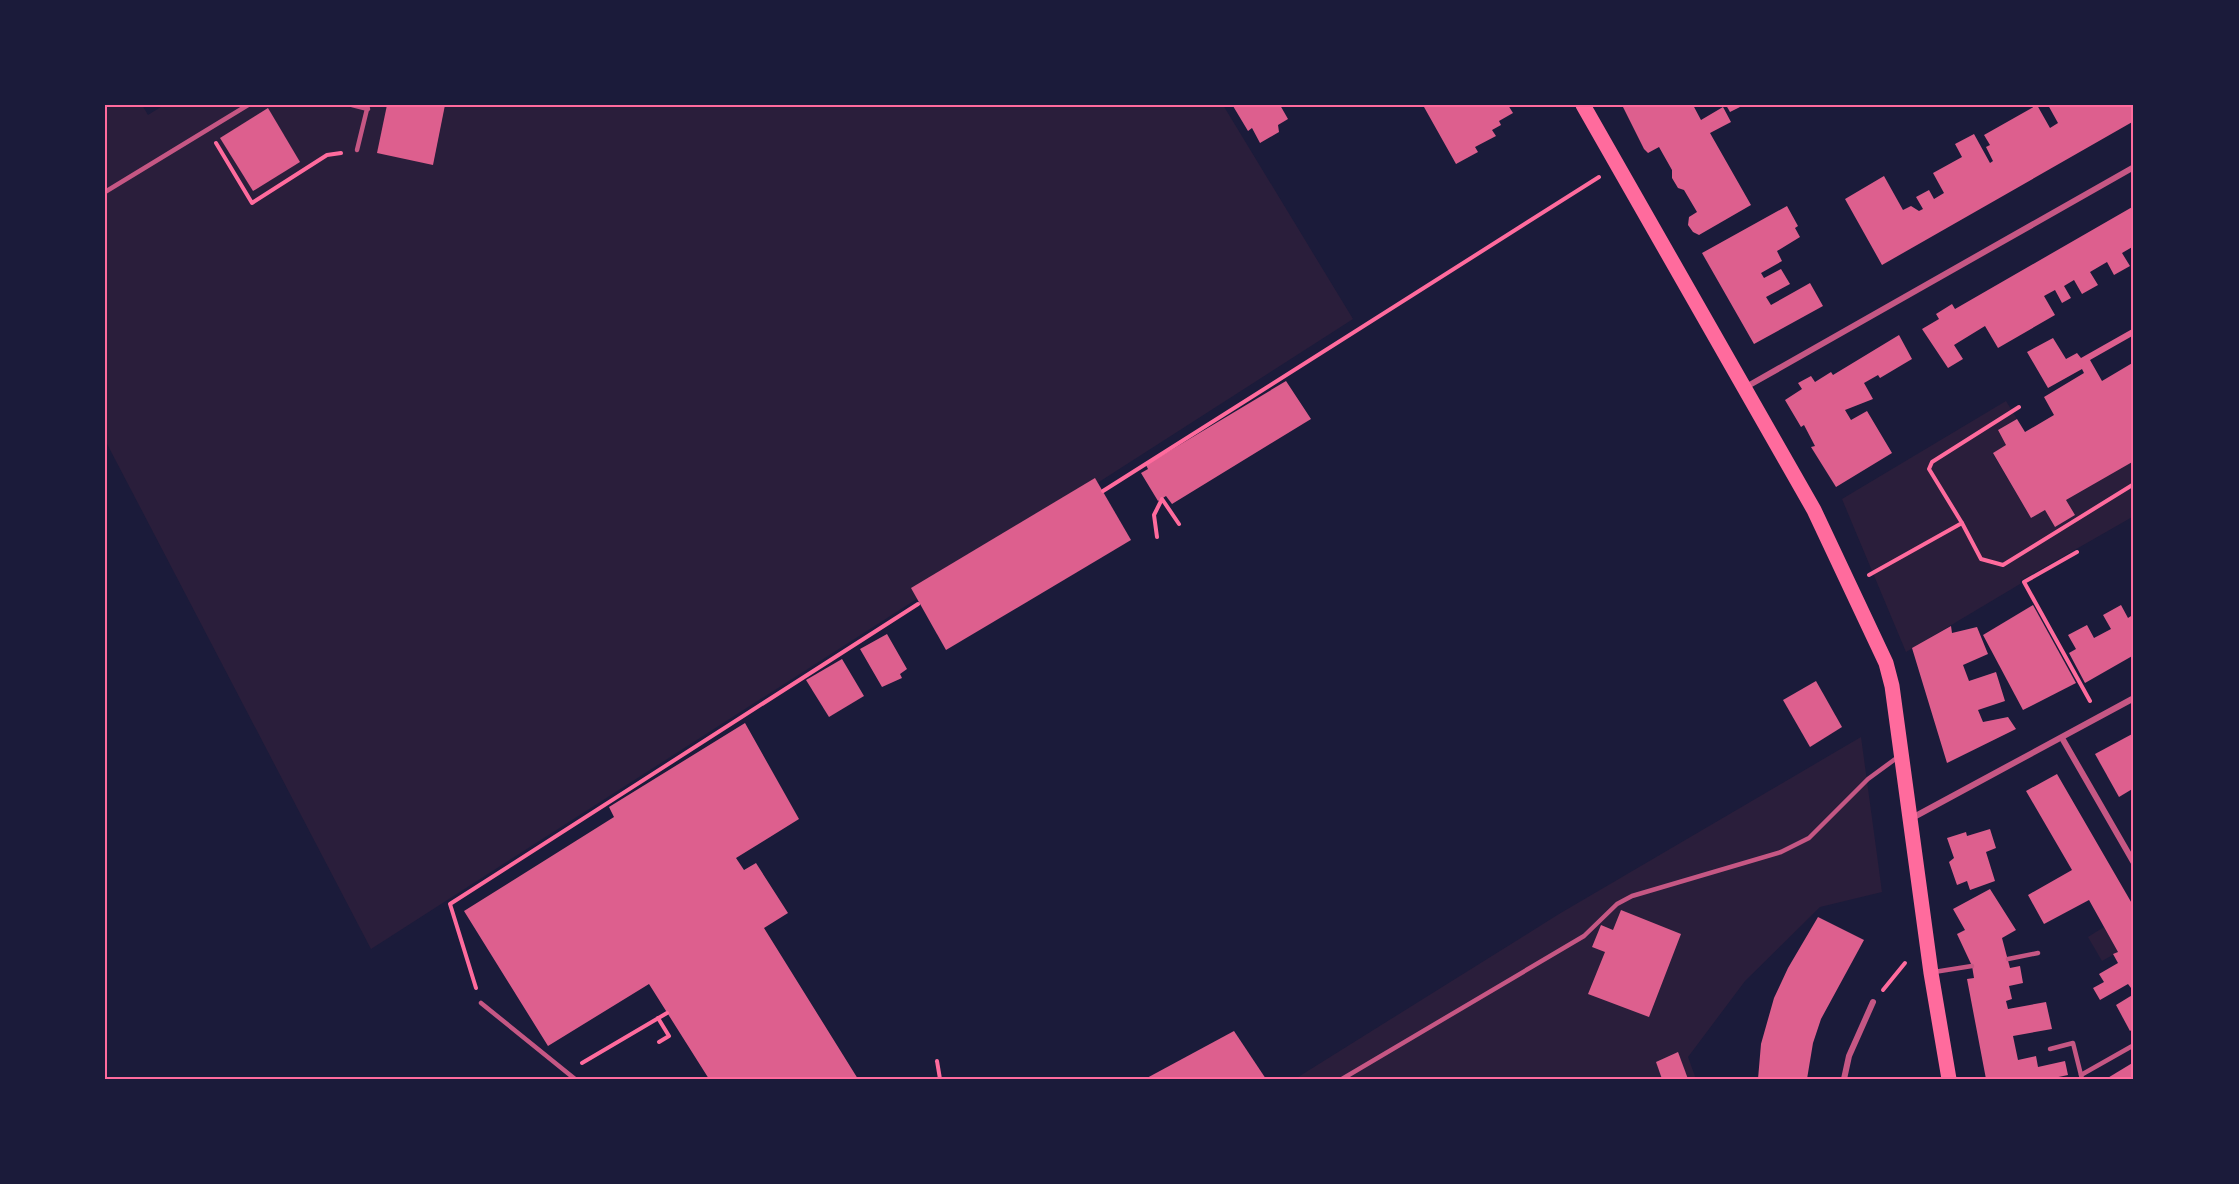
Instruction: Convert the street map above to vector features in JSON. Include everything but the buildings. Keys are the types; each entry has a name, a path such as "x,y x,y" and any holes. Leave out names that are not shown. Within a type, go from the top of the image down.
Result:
{"main road":[{"path":"1583,105 1814,510 1886,663 1912,818 1931,973 1949,1079"}],"street":[{"path":"1745,387 2134,167"},
{"path":"1912,818 2134,698"},
{"path":"2062,738 2134,863"},
{"path":"1844,1079 1849,1056 1873,1002"}],"lane":[{"path":"105,192 248,105"},
{"path":"352,105 368,107 357,150"},
{"path":"1342,1079 1584,936 1617,904 1632,896 1781,852 1809,838 1868,779 1902,754"},
{"path":"2008,959 2038,953"},
{"path":"1931,973 1972,966"},
{"path":"481,1003 575,1079"},
{"path":"2050,1048 2073,1043 2082,1077 2134,1045"}],"path":[{"path":"208,129 252,203 327,155"},
{"path":"1103,491 1597,178"},
{"path":"2019,407 1932,462 1929,468 1981,559 2003,565 2134,484"},
{"path":"1157,537 1154,515 1162,499 1179,524"},
{"path":"1869,575 1962,523"},
{"path":"2077,552 2024,582 2099,718"},
{"path":"481,1003 450,904 918,604"},
{"path":"1873,1002 1905,963"},
{"path":"567,1072 667,1013"},
{"path":"658,1018 669,1036 659,1042"},
{"path":"937,1061 940,1079"}],"shaded area":[{"path":"105,105 142,105 148,115 164,105 1223,105 1353,319 371,949 105,440"},
{"path":"2006,401 2017,419 1998,430 2006,445 1993,454 2031,518 2045,510 2055,527 2075,515 2066,500 2134,461 2134,516 2020,581 2020,584 1906,652 1842,499"},
{"path":"1861,737 1882,892 1820,907 1745,981 1688,1057 1696,1079 1295,1079 1559,914"},
{"path":"2104,927 2118,952 2102,961 2088,937"}]}
